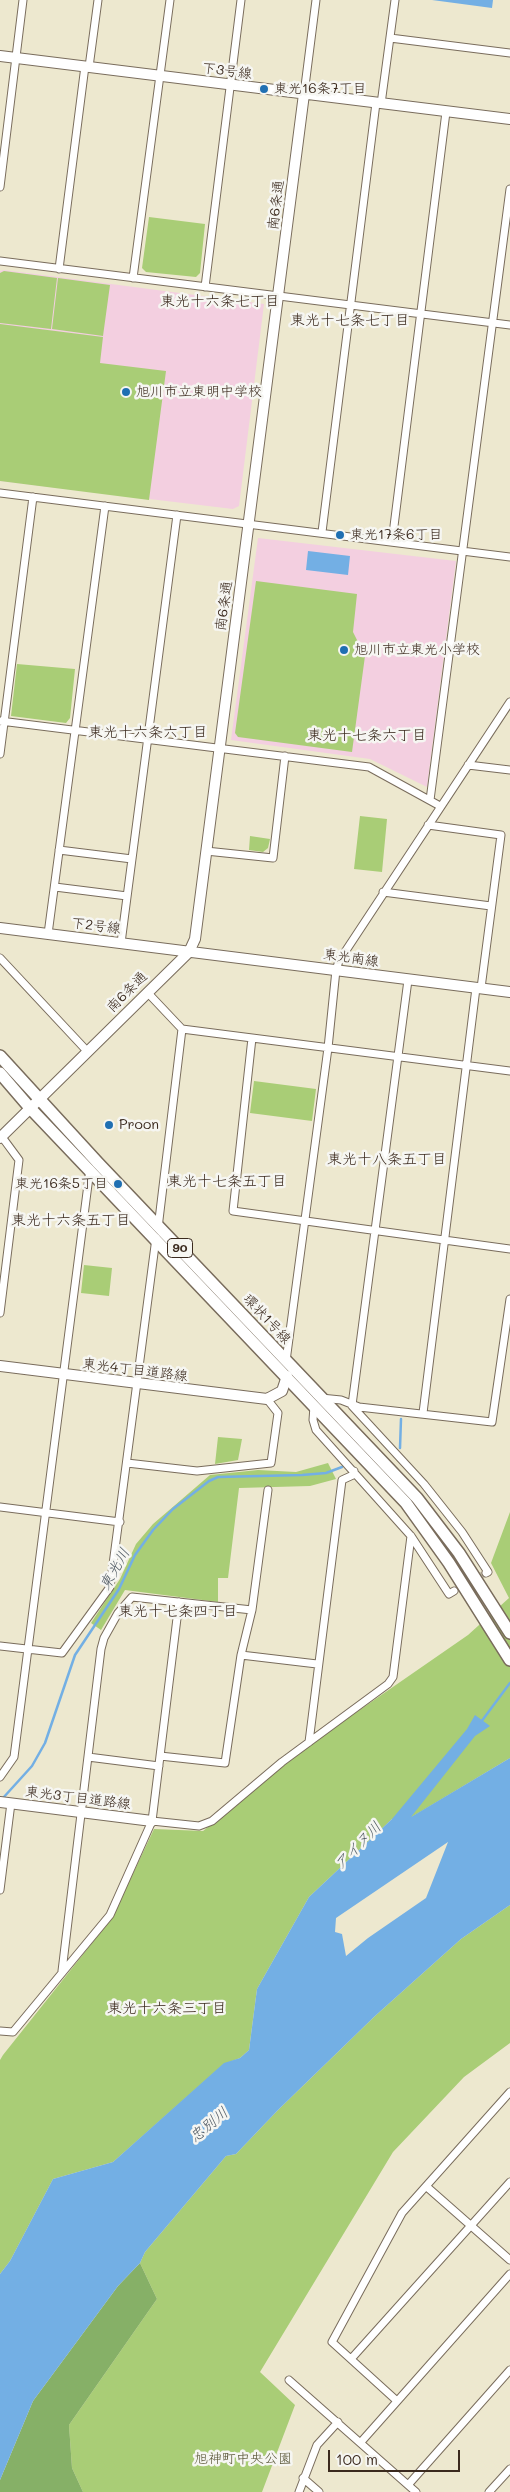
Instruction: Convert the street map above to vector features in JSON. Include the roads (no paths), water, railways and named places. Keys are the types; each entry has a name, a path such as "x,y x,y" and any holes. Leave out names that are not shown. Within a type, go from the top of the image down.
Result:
{"main road":[{"name":"環状1号線","path":"0,1056 156,1241 287,1376 318,1402 417,1498 459,1553 510,1633"},
{"name":"環状1号線","path":"0,1074 30,1108 158,1226 286,1361 318,1402 406,1503 449,1563 510,1660"}],"street":[{"path":"0,187 24,0"},
{"path":"59,269 98,0"},
{"path":"133,278 170,0"},
{"path":"205,287 241,0"},
{"name":"南6条通","path":"1,1138 38,1099 189,952 195,938 316,0"},
{"path":"322,532 351,305 395,0"},
{"path":"390,38 510,53"},
{"name":"下3号線","path":"0,56 510,119"},
{"path":"392,542 446,112"},
{"path":"430,800 509,211 510,189"},
{"path":"0,261 510,325"},
{"path":"0,493 510,557"},
{"path":"0,754 2,721 33,497"},
{"path":"48,934 105,506"},
{"path":"121,943 177,515"},
{"path":"127,1463 197,1471 271,1463 278,1413 266,1399 282,1391 287,1376 286,1361 328,1048 336,970 339,960 510,702"},
{"path":"2,721 369,767 440,806"},
{"path":"206,851 272,858 285,756"},
{"path":"468,764 510,770"},
{"path":"423,1413 467,1066 500,835 428,825"},
{"path":"60,850 132,859"},
{"path":"54,887 127,896"},
{"path":"383,892 491,906"},
{"name":"下2号線","path":"0,928 189,952"},
{"name":"東光南線","path":"189,952 510,992"},
{"path":"0,958 87,1051"},
{"path":"352,1406 408,980"},
{"path":"147,992 182,1029 510,1071"},
{"path":"0,1646 62,1653 110,1587 120,1522 182,1029"},
{"path":"252,1038 233,1211 510,1249"},
{"path":"0,1313 19,1160 1,1138"},
{"path":"0,1777 14,1757 94,1167"},
{"path":"352,1406 492,1422 510,1299"},
{"name":"東光4丁目道路線","path":"0,1366 266,1399"},
{"path":"452,1593 410,1536 316,1430 313,1420 318,1402 340,1400 352,1406 424,1484 462,1532 487,1573"},
{"path":"309,1742 317,1664 342,1480 353,1475 354,1471"},
{"path":"160,1756 225,1763 241,1654 252,1610 268,1490"},
{"path":"0,1507 120,1522"},
{"path":"152,1821 200,1826 206,1824 309,1742 388,1684 393,1677 410,1536"},
{"path":"62,1971 101,1649 118,1613 132,1597 252,1610"},
{"path":"0,2031 13,2032 110,1915 152,1821 179,1602"},
{"path":"241,1654 317,1664"},
{"path":"88,1757 158,1766"},
{"path":"0,1890 6,1803"},
{"name":"東光3丁目道路線","path":"6,1803 152,1821"},
{"path":"396,2401 332,2342 402,2213 510,2092"},
{"path":"351,2359 510,2182"},
{"path":"427,2187 510,2260"},
{"path":"361,2442 510,2274"},
{"path":"408,2485 510,2370"},
{"path":"289,2380 416,2492"},
{"path":"299,2492 317,2445 338,2422"},
{"path":"490,2492 510,2469"},
{"path":"303,2478 319,2492"}],"water":[{"path":"432,0 493,0 492,8"},
{"path":"308,551 350,556 348,575 306,570"},
{"name":"忠別川","path":"475,1715 490,1726 475,1736 411,1817 510,1758 510,1905 461,1939 375,2016 278,2110 236,2154 226,2156 145,2252 140,2263 118,2286 33,2401 0,2480 0,2274 10,2261 53,2179 113,2162 224,2063 240,2058 249,2050 257,1989 309,1897 392,1819 467,1729","holes":["448,1842 426,1898 368,1938 346,1956 342,1934 335,1932 336,1918"]}],"waterway":[{"name":"東光川","path":"400,1448 401,1419"},
{"name":"東光川","path":"3,1798 32,1766 45,1743 75,1655 119,1589 135,1555 153,1530 173,1509 209,1481 218,1477 302,1475 326,1473 342,1467"},
{"name":"アイヌ川","path":"481,1722 510,1683"}],"tunnel":[{"path":"454,1591 486,1573"}],"place":[{"name":"東光16条7丁目","path":"264,89"},
{"name":"旭川市立東明中学校","path":"126,392"},
{"name":"東光17条6丁目","path":"340,535"},
{"name":"旭川市立東光小学校","path":"344,650"},
{"name":"Proon","path":"109,1125"},
{"name":"東光16条5丁目","path":"118,1184"}],"district":[{"name":"東光十六条七丁目","path":"220,301"},
{"name":"東光十七条七丁目","path":"350,320"},
{"name":"東光十六条六丁目","path":"148,732"},
{"name":"東光十七条六丁目","path":"367,735"},
{"name":"東光十八条五丁目","path":"387,1159"},
{"name":"東光十七条五丁目","path":"227,1181"},
{"name":"東光十六条五丁目","path":"71,1220"},
{"name":"東光十七条四丁目","path":"178,1611"},
{"name":"東光十六条三丁目","path":"167,2008"}],"park label":[{"name":"旭神町中央公園","path":"243,2459"}]}
